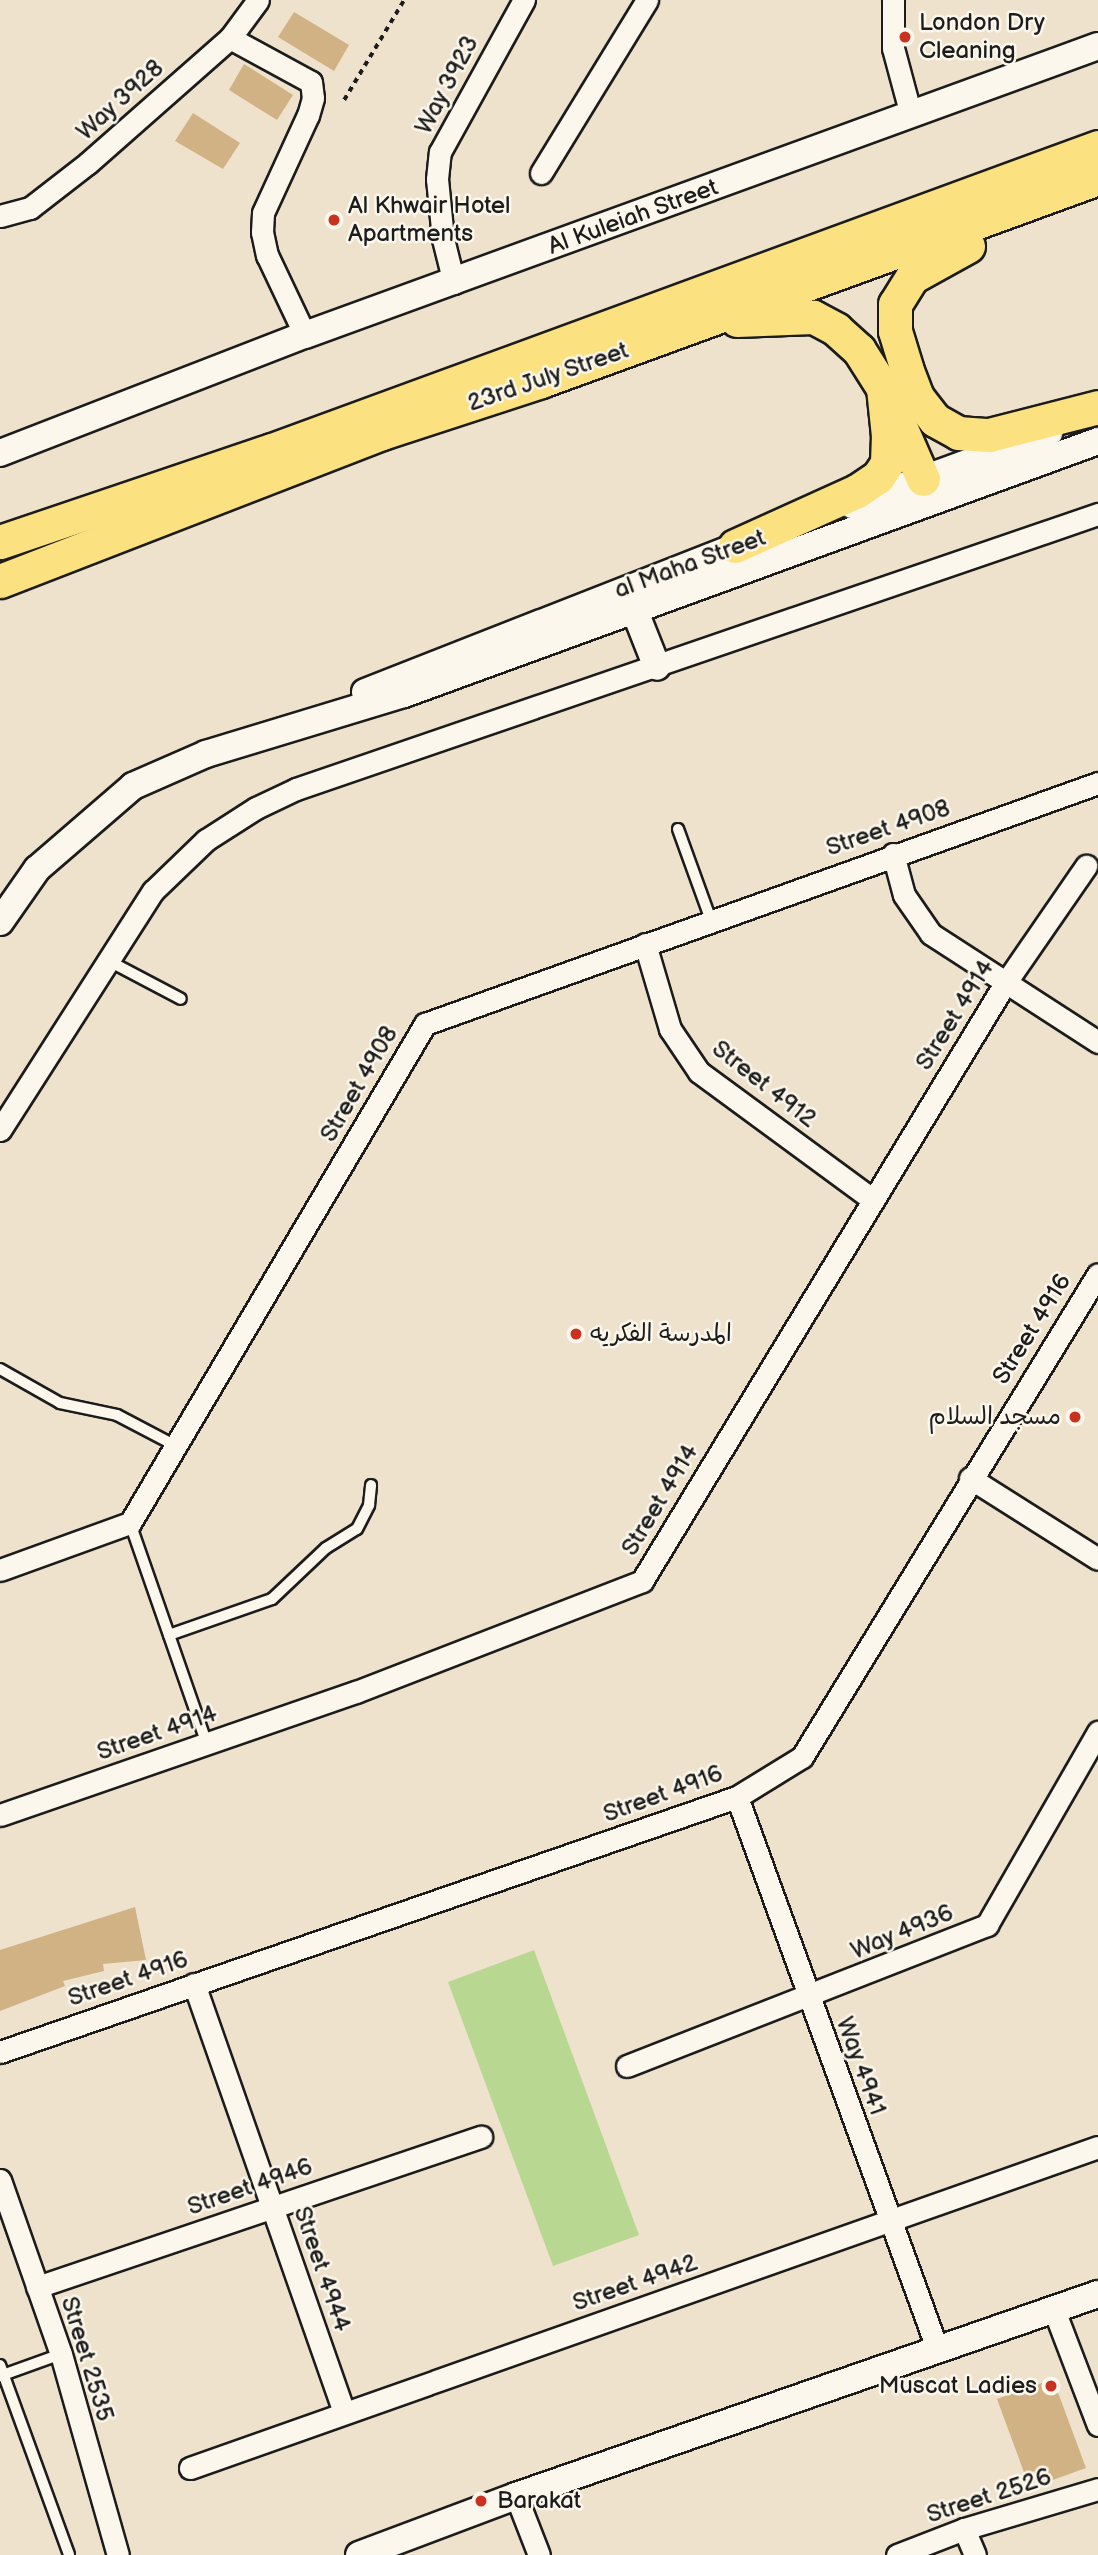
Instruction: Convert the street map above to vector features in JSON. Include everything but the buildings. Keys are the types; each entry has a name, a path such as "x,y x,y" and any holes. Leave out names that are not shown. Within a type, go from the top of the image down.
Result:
{"main road":[{"name":"23rd July Street","path":"0,542 126,497 272,450 1098,147"},
{"name":"23rd July Street","path":"0,581 382,433 703,322 1098,178"},
{"path":"923,479 930,461 929,440 895,331 895,304 912,277 928,265 1098,187"},
{"path":"703,322 796,317 825,321 859,350 883,388 923,479"},
{"path":"735,546 857,491 878,477 887,463 883,388"},
{"path":"917,397 935,420 958,433 989,435 1098,407"},
{"path":"0,520 126,497"}],"street":[{"name":"Way 3928","path":"0,216 30,208 88,163 230,37 258,0"},
{"name":"Way 3923","path":"454,283 443,239 437,179 440,152 524,0"},
{"path":"541,173 647,0"},
{"path":"893,0 893,48 911,116"},
{"path":"230,37 311,82 308,116 263,213 262,232 267,255 305,335"},
{"name":"Al Kuleiah Street","path":"0,453 305,335 454,283 1098,46"},
{"name":"al Maha Street","path":"288,728 399,677 735,546 1098,415"},
{"name":"Al Kuleiah Street","path":"0,441 51,432"},
{"name":"al Maha Street","path":"0,922 37,869 133,786 206,754 404,694 1098,441"},
{"path":"833,537 904,498 923,479 957,491"},
{"path":"0,1130 153,891 206,840 256,808 296,789 1098,514"},
{"path":"634,609 657,667"},
{"name":"Street 4908","path":"130,1523 425,1024 893,854 1098,783"},
{"path":"893,854 904,895 920,922 943,945 1098,1042"},
{"name":"Street 4914","path":"0,1815 356,1692 642,1581 1004,985 1086,866"},
{"name":"Street 4912","path":"645,944 670,1029 699,1072 872,1199"},
{"name":"Street 4916","path":"0,2052 737,1797 802,1757 970,1478 1098,1274"},
{"path":"970,1478 1098,1559"},
{"path":"0,1570 130,1523"},
{"name":"Way 4936","path":"627,2066 808,1999 988,1925 1098,1732"},
{"name":"Way 4941","path":"737,1797 808,1999 938,2351"},
{"name":"Street 4944","path":"194,1984 344,2413"},
{"name":"Street 4946","path":"37,2287 481,2137"},
{"name":"Street 4942","path":"190,2468 1098,2147"},
{"name":"Street 2535","path":"0,2180 61,2354 118,2555"},
{"path":"359,2555 516,2496 1098,2294"},
{"path":"1054,2310 1098,2425"},
{"name":"Street 2526","path":"897,2555 964,2529 1098,2489"},
{"path":"516,2496 539,2555"},
{"path":"964,2529 975,2555"}],"lane":[{"path":"678,829 711,920"},
{"path":"109,961 181,999"},
{"path":"0,1369 60,1403 117,1415 176,1446"},
{"path":"169,1635 272,1599 326,1548 357,1529 369,1506 371,1485"},
{"path":"130,1523 207,1744"},
{"path":"61,2354 1,2372 69,2555"}],"path":[{"path":"344,100 404,0"}],"green space":[{"path":"534,1950 639,2235 553,2266 448,1982"}],"place":[{"name":"London Dry Cleaning","path":"905,37"},
{"name":"Al Khwair Hotel Apartments","path":"334,220"},
{"name":"المدرسة الفكريه","path":"576,1334"},
{"name":"مسجد السلام","path":"1075,1417"},
{"name":"Muscat Ladies","path":"1051,2386"},
{"name":"Barakat","path":"481,2501"}]}
